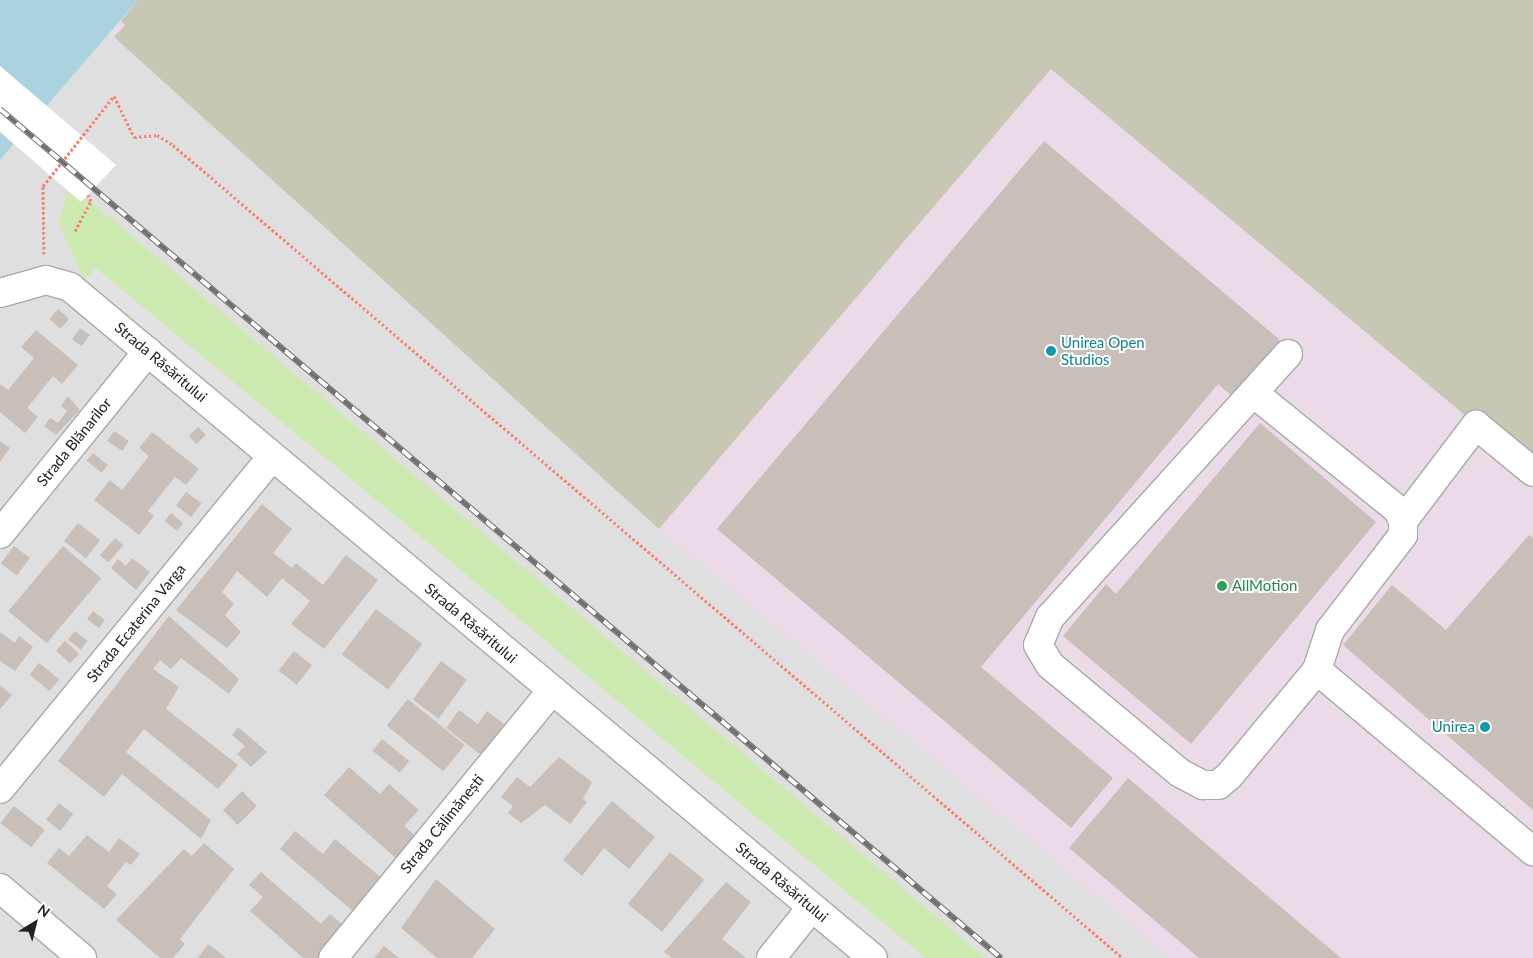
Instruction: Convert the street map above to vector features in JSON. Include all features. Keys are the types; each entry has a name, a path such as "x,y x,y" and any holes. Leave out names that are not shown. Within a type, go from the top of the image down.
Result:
{"street":[{"path":"0,292 58,283"},
{"name":"Strada Răsăritului","path":"58,283 148,351 272,457 873,958"},
{"name":"Strada Blănarilor","path":"0,534 148,351"},
{"path":"1256,395 1398,510 1403,522 1402,535 1330,630 1317,670 1229,776 1218,785 1203,785 1180,773 1058,671 1038,645 1050,617 1256,395 1288,354"},
{"path":"1403,522 1476,425 1533,472"},
{"name":"Strada Ecaterina Varga","path":"0,789 272,457"},
{"path":"1317,670 1533,851"},
{"name":"Strada Călimănești","path":"333,958 552,690"},
{"path":"0,888 82,958"},
{"path":"771,958 812,907"}],"path":[{"path":"58,283 43,186 114,96 134,137 157,134 173,145 1123,958"},
{"path":"75,231 91,201 88,195"}],"shaded area":[{"path":"138,0 1533,0 1533,958 0,958 0,160"},
{"path":"138,0 1533,0 1533,958 1170,958 659,529 110,33"},
{"path":"138,0 1533,0 1533,472 1051,69 659,529 114,37 125,25 121,21"},
{"path":"95,268 426,541 925,958 896,958 84,281"}],"green space":[{"path":"69,183 985,958 925,958 96,268 84,281 59,222"}],"water":[{"path":"0,0 138,0 0,160"}],"pier":[{"path":"0,66 116,165 81,202 0,132"}],"building":[{"path":"1044,141 1280,340 1232,396 1218,384 981,667 1113,778 1071,828 717,529"},
{"path":"58,309 69,319 60,329 49,319"},
{"path":"80,328 90,335 82,346 72,339"},
{"path":"36,330 78,365 62,384 53,376 27,408 38,417 25,433 0,412 0,384 8,390 34,358 21,347"},
{"path":"68,396 80,410 56,435 44,426 50,418 58,423 67,411 61,406"},
{"path":"1260,423 1376,522 1191,744 1063,636 1106,584 1116,594"},
{"path":"198,427 206,435 197,444 189,436"},
{"path":"114,431 129,441 122,451 107,441"},
{"path":"152,432 199,469 186,485 175,477 148,511 154,516 139,535 94,500 110,480 122,490 149,456 139,448"},
{"path":"0,441 10,448 0,462"},
{"path":"93,453 108,465 101,473 87,461"},
{"path":"186,492 201,503 191,517 176,506"},
{"path":"262,504 292,529 273,553 292,568 296,563 323,585 346,555 378,580 324,649 291,624 310,601 282,578 267,597 237,571 222,592 234,604 225,615 241,632 227,648 176,610"},
{"path":"171,513 183,523 177,531 165,521"},
{"path":"78,523 100,540 86,558 64,541"},
{"name":"Unirea","path":"1529,535 1533,538 1533,810 1343,645 1392,585 1446,630"},
{"path":"115,538 123,545 108,563 100,555"},
{"path":"14,546 30,558 17,576 1,564"},
{"path":"63,546 101,578 47,643 8,611"},
{"path":"132,558 150,572 136,590 111,568 118,559 126,566"},
{"path":"376,609 422,644 388,689 342,655"},
{"path":"93,611 105,620 99,628 87,619"},
{"path":"169,616 239,679 229,694 181,658 171,669 160,660 153,669 179,687 166,709 238,765 218,789 144,729 126,752 211,820 201,839 122,774 104,797 58,761"},
{"path":"75,631 88,641 81,650 68,640"},
{"path":"0,632 15,643 19,636 33,647 15,671 0,661"},
{"path":"65,641 79,654 70,663 56,651"},
{"path":"294,651 312,665 297,685 279,671"},
{"path":"441,661 467,680 439,719 413,700"},
{"path":"39,663 59,679 50,691 30,675"},
{"path":"0,685 12,695 0,709"},
{"path":"408,699 465,745 443,771 387,725"},
{"path":"459,710 478,724 487,711 504,724 481,755 446,728"},
{"path":"238,727 267,752 251,767 237,754 245,746 232,735"},
{"path":"382,739 409,761 400,773 373,751"},
{"path":"559,757 592,782 583,799 587,802 570,824 545,805 521,823 508,813 513,806 501,797 517,777 530,787"},
{"path":"349,767 380,794 389,784 419,810 404,826 418,838 398,860 324,795"},
{"path":"1128,778 1341,958 1199,958 1069,848"},
{"path":"242,791 257,806 238,825 223,810"},
{"path":"612,801 655,837 629,869 604,848 582,876 563,860"},
{"path":"59,803 73,814 60,831 46,820"},
{"path":"14,806 45,830 31,847 0,823"},
{"path":"295,831 323,854 335,839 384,880 355,913 280,849"},
{"path":"87,835 109,852 119,838 140,854 131,865 126,862 107,886 117,894 104,909 47,863 59,848 69,856"},
{"path":"204,843 234,869 180,939 185,944 173,958 160,958 116,920 184,849 192,856"},
{"path":"670,852 704,880 662,932 628,904"},
{"path":"261,872 321,924 330,914 347,928 321,958 303,958 250,911 263,897 249,885"},
{"path":"436,879 495,929 472,958 437,958 401,928"},
{"path":"726,882 751,902 722,939 746,958 672,958 664,952"},
{"path":"208,944 226,958 198,958"},
{"path":"384,946 399,958 374,958"}],"railway":[{"path":"0,109 1001,958"}],"place":[{"name":"Unirea Open Studios","path":"1051,351"},
{"name":"AllMotion","path":"1222,586"},
{"name":"Unirea","path":"1485,727"}]}
